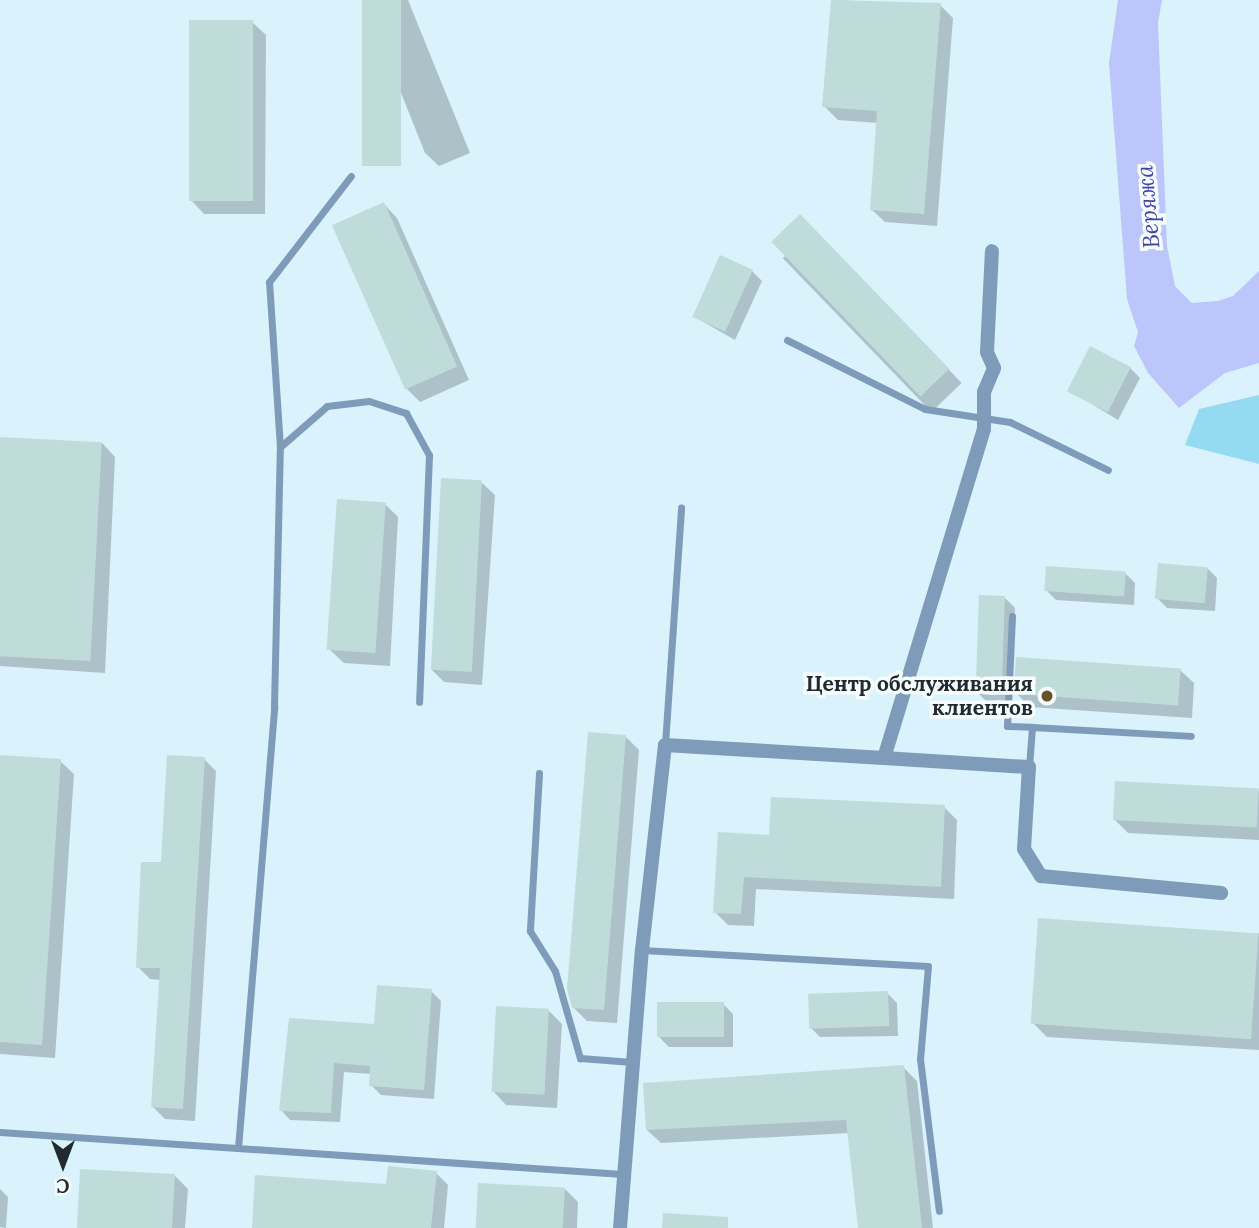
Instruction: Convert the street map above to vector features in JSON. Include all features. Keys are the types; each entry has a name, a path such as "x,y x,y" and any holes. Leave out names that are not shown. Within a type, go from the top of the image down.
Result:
{"street":[{"path":"884,758 984,429 984,392 994,368 987,352 992,251"},
{"path":"620,1228 642,950 665,745 1030,767 1024,849 1041,876 1221,892"}],"lane":[{"path":"239,1148 274,706 280,447 269,282 351,176"},
{"path":"787,340 925,409 1010,422 1108,470"},
{"path":"280,447 327,406 369,401 406,413 412,423 429,455 419,702"},
{"path":"665,745 681,508"},
{"path":"1012,616 1007,726 1191,736"},
{"path":"1030,767 1032,727"},
{"path":"539,774 530,931 555,971 580,1058 632,1062"},
{"path":"642,950 928,966 920,1059 939,1211"},
{"path":"0,1132 623,1174"}],"shaded area":[{"path":"1259,395 1259,464 1185,445 1199,409"}],"water":[{"name":"Веряжа","path":"1118,0 1162,0 1158,23 1167,246 1175,286 1192,303 1218,301 1233,296 1259,271 1259,363 1225,373 1179,408 1148,373 1134,346 1138,332 1127,299 1109,63"}],"building":[{"path":"362,0 401,0 401,166 362,166"},
{"path":"831,0 941,3 924,214 870,210 877,111 822,107"},
{"path":"189,20 253,20 253,201 189,201"},
{"path":"384,202 457,366 405,390 332,225"},
{"path":"800,214 949,369 921,396 771,242"},
{"path":"720,255 753,270 725,332 692,317"},
{"path":"1090,346 1131,367 1108,412 1067,391"},
{"path":"0,437 102,442 90,661 0,656"},
{"path":"441,478 482,480 472,672 431,670"},
{"path":"337,499 386,502 375,653 326,650"},
{"path":"1158,563 1208,567 1205,603 1155,599"},
{"path":"1046,566 1126,572 1124,597 1044,591"},
{"path":"979,595 1005,596 1002,693 976,692"},
{"path":"1016,657 1181,669 1178,705 1013,694"},
{"path":"588,732 626,735 604,1010 572,1008 567,989"},
{"path":"0,755 61,759 42,1045 0,1042"},
{"path":"167,755 205,757 183,1109 151,1107 160,968 136,968 141,862 161,862"},
{"path":"1115,781 1259,789 1257,827 1113,820"},
{"path":"771,797 945,805 941,887 744,877 741,914 713,913 718,832 769,835"},
{"path":"1038,918 1258,933 1251,1039 1031,1024"},
{"path":"377,985 432,989 424,1090 369,1086 370,1066 334,1063 331,1113 279,1111 289,1018 374,1024"},
{"path":"888,991 889,1026 809,1029 808,994"},
{"path":"657,1002 724,1002 724,1037 657,1037"},
{"path":"496,1006 549,1009 544,1095 491,1092"},
{"path":"904,1065 922,1228 858,1228 846,1120 646,1130 643,1083"},
{"path":"388,1166 437,1171 431,1228 252,1228 255,1175 386,1184"},
{"path":"80,1169 175,1174 172,1228 77,1228"},
{"path":"478,1183 565,1188 563,1228 476,1228"},
{"path":"663,1213 728,1217 728,1228 662,1228"}],"place":[{"name":"Центр обслуживания клиентов","path":"1047,696"}]}
